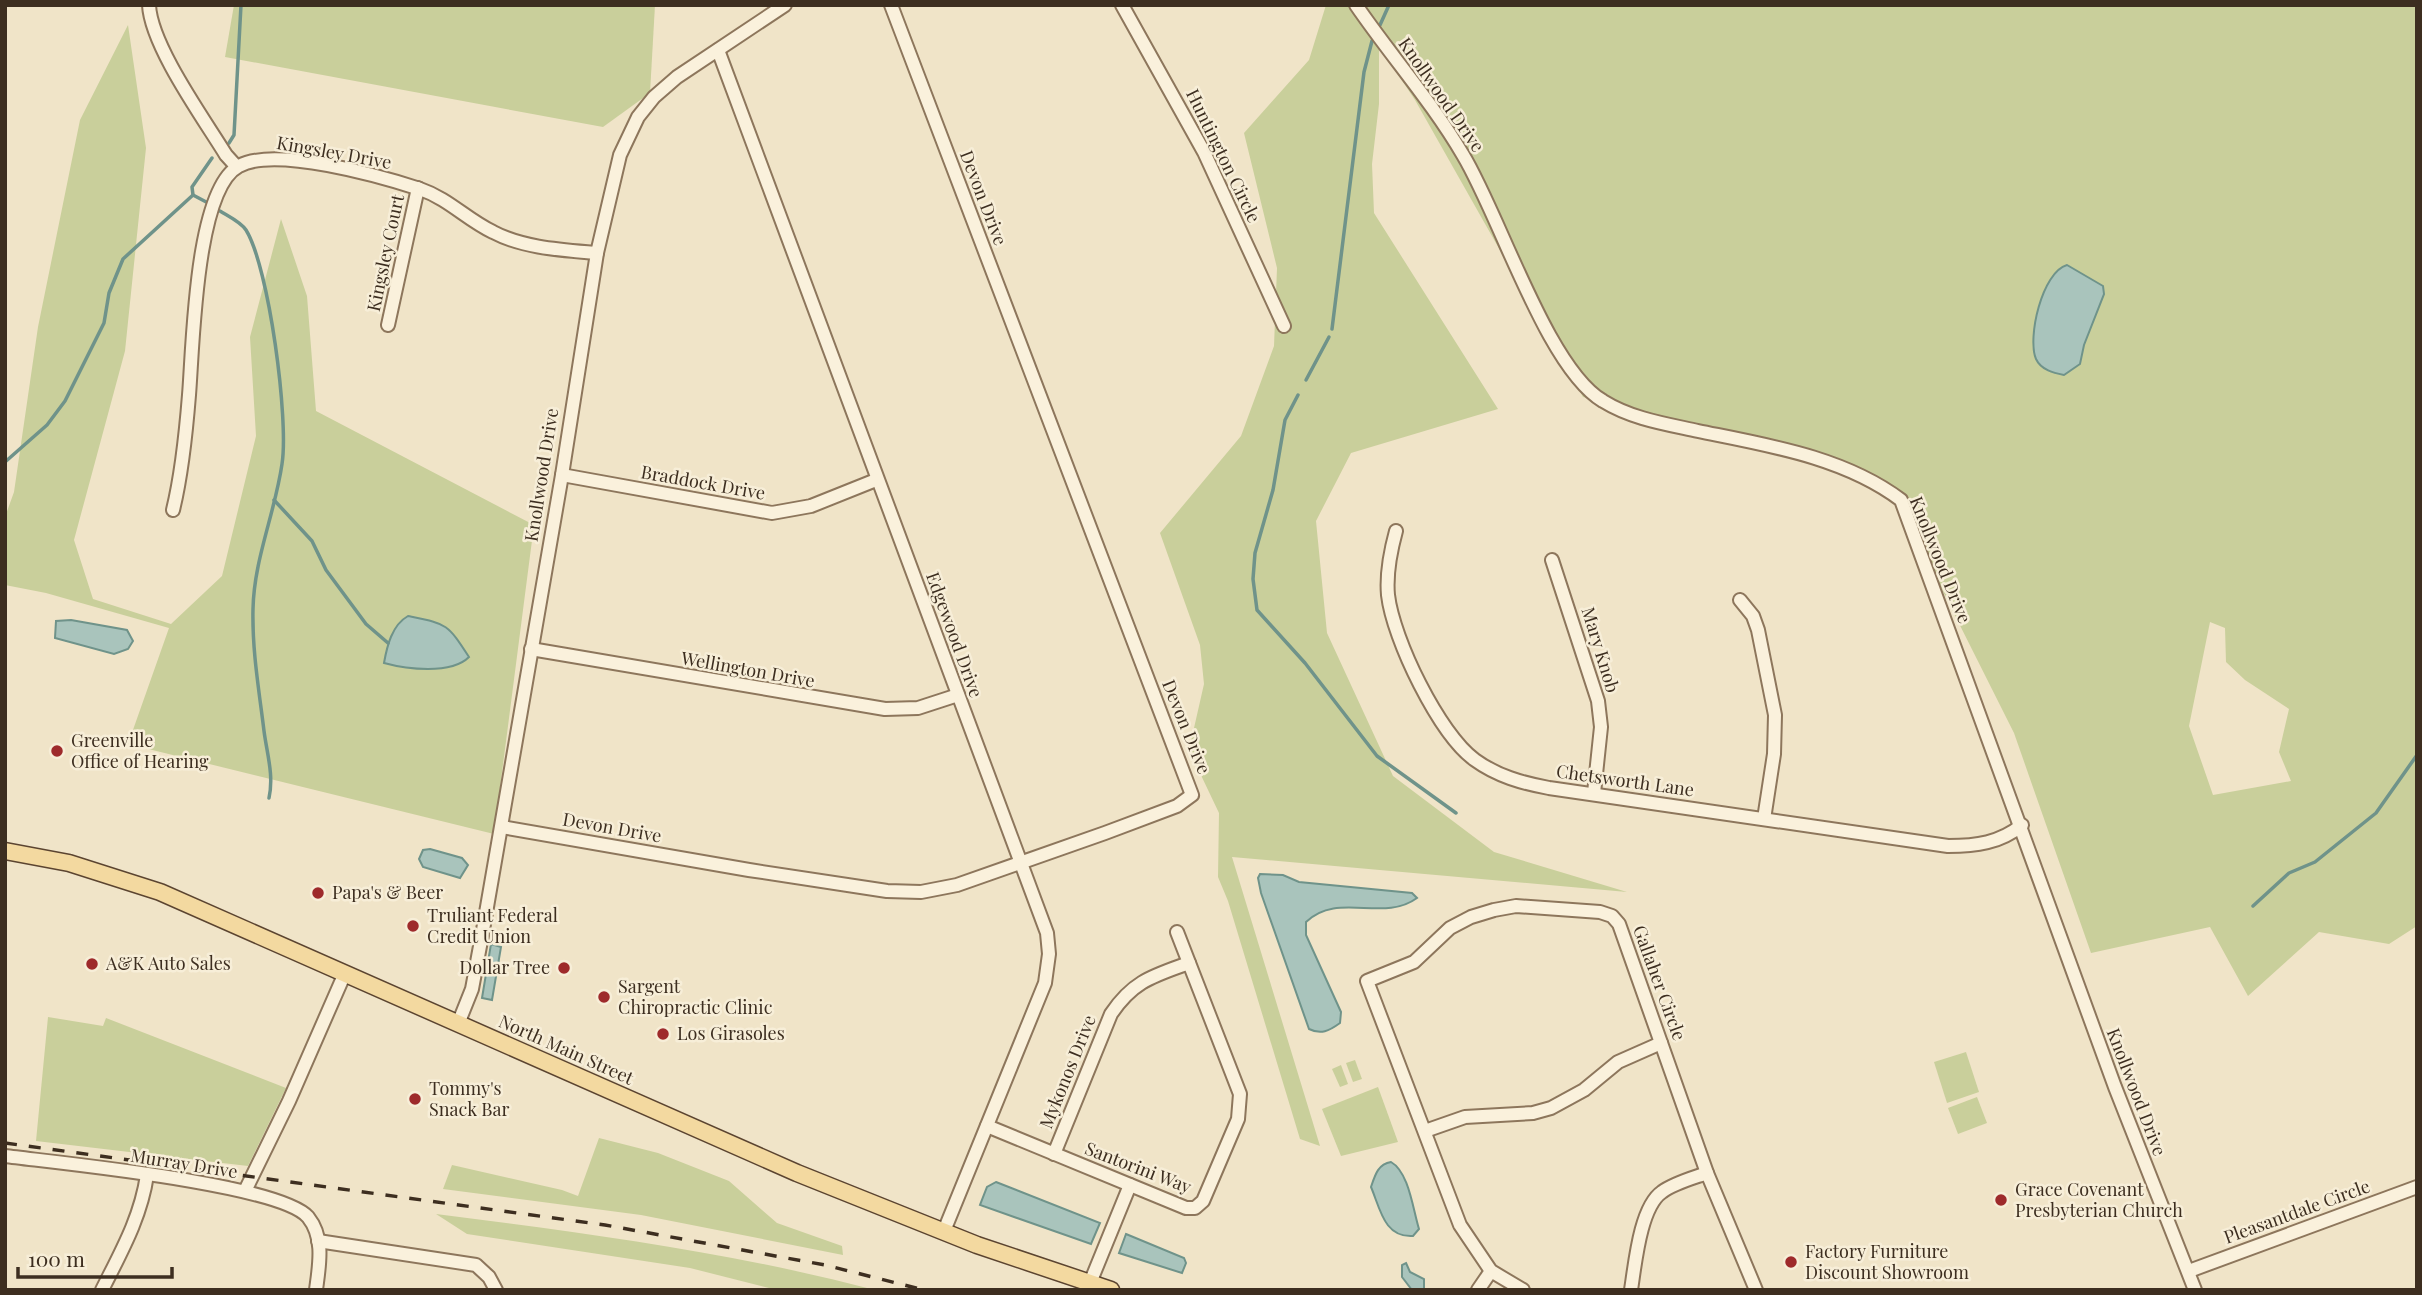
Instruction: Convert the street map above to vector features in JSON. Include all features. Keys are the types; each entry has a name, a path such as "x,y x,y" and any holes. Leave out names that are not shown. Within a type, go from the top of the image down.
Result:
{"main road":[{"name":"North Main Street","path":"5,851 69,863 151,889 797,1173 944,1231 1111,1290"}],"street":[{"path":"149,5 153,29 167,55 226,155 236,166 218,192 202,254 194,307 186,428 173,510"},
{"name":"Knollwood Drive","path":"458,1024 472,989 562,475 597,253 620,155 638,117 654,97 677,77 785,5"},
{"name":"Devon Drive","path":"502,827 749,870 895,892 940,889 1022,862 1190,799 1193,790 1167,732 891,5"},
{"name":"Huntington Circle","path":"1122,5 1204,152 1284,326"},
{"name":"Knollwood Drive","path":"1356,5 1428,100 1464,156 1543,321 1573,373 1590,393 1615,408 1641,418 1745,440 1855,471 1901,500 2022,825 2115,1087 2195,1290"},
{"name":"Edgewood Drive","path":"718,50 1047,933 1048,968 1041,994 944,1231"},
{"name":"Kingsley Drive","path":"236,166 259,158 283,158 418,188 442,197 483,226 505,237 597,253"},
{"name":"Kingsley Court","path":"388,325 418,188"},
{"name":"Braddock Drive","path":"562,475 772,513 811,506 876,480"},
{"name":"Chetsworth Lane","path":"1396,531 1388,562 1390,605 1428,698 1451,737 1475,760 1510,779 1948,846 1969,846 2007,837 2022,825"},
{"name":"Mary Knob","path":"1552,560 1598,702 1601,737 1594,793"},
{"path":"1740,600 1753,616 1758,630 1775,715 1774,754 1764,819"},
{"name":"Wellington Drive","path":"531,649 886,709 918,708 958,695"},
{"name":"Gallaher Circle","path":"1523,1290 1491,1270 1460,1225 1367,981 1414,962 1450,928 1471,917 1516,906 1600,912 1612,916 1619,925 1707,1173 1756,1290"},
{"name":"Santorini Way","path":"987,1126 1186,1208 1195,1208 1203,1201 1238,1119 1240,1094 1177,932"},
{"name":"Mykonos Drive","path":"1054,1154 1111,1014 1121,999 1131,988 1149,978 1189,963"},
{"name":"Murray Drive","path":"5,1156 245,1191 284,1112 345,973"},
{"path":"1425,1131 1465,1117 1533,1113 1551,1108 1584,1090 1618,1062 1661,1043"},
{"path":"1632,1290 1642,1233 1654,1199 1662,1191 1707,1173"},
{"path":"102,1290 132,1231 144,1197 147,1175"},
{"path":"1090,1283 1130,1185"},
{"name":"Pleasantdale Circle","path":"2189,1271 2417,1187"},
{"path":"245,1191 300,1210 310,1219 318,1241 316,1290"},
{"path":"318,1241 475,1265 489,1277 496,1290"},
{"path":"1478,1290 1491,1270"}],"green space":[{"path":"234,5 655,5 650,93 603,127 225,57"},
{"path":"1326,5 2417,5 2417,926 2389,944 2319,932 2248,996 2210,927 2091,953 2014,733 1893,492 1780,445 1583,397 1415,100 1379,46 1379,104 1372,164 1374,213 1498,409 1351,453 1316,521 1327,633 1393,776 1494,852 1627,892 1232,857 1320,1146 1300,1139 1228,901 1218,877 1219,813 1189,750 1204,684 1200,645 1160,533 1241,436 1274,346 1277,268 1244,133 1309,60","holes":["2210,622 2225,628 2226,662 2245,680 2289,709 2279,752 2291,781 2213,795 2189,726"]},
{"path":"128,25 146,148 125,351 74,540 93,599 171,624 222,576 256,436 250,337 281,219 307,296 316,411 534,525 494,834 128,744 169,628 46,593 5,585 5,517 14,492 38,327 80,120"},
{"path":"48,1017 103,1026 106,1018 286,1088 248,1166 36,1141"},
{"path":"1966,1052 1979,1092 1947,1103 1934,1062"},
{"path":"1355,1060 1362,1079 1353,1082 1346,1063"},
{"path":"1341,1065 1348,1084 1340,1087 1332,1069"},
{"path":"1378,1087 1398,1142 1341,1156 1322,1109"},
{"path":"1977,1097 1987,1123 1958,1134 1948,1108"},
{"path":"599,1138 658,1153 729,1181 777,1223 842,1246 843,1255 641,1215 443,1189 452,1165 578,1196"},
{"path":"436,1214 712,1254 875,1290 777,1290 690,1268 467,1234"}],"water":[{"path":"2067,265 2103,286 2104,294 2084,345 2080,364 2064,375 2048,370 2038,363 2034,336 2035,322 2044,292 2058,270"},
{"path":"408,616 445,627 456,637 469,657 451,666 428,669 384,663 394,630"},
{"path":"71,620 127,630 133,641 128,649 114,654 55,638 56,621"},
{"path":"430,849 462,858 468,865 460,878 423,867 419,859 423,850"},
{"path":"1260,874 1283,875 1299,882 1412,893 1417,898 1390,908 1332,909 1319,913 1306,922 1306,935 1341,1012 1340,1023 1329,1030 1317,1032 1309,1029 1261,893 1258,878"},
{"path":"491,944 501,947 492,1000 482,998"},
{"path":"1391,1162 1402,1174 1410,1192 1419,1229 1413,1236 1395,1232 1389,1227 1371,1187 1380,1168"},
{"path":"996,1182 1100,1223 1091,1244 980,1205 987,1187"},
{"path":"1126,1234 1184,1258 1186,1263 1182,1273 1119,1253"},
{"path":"1406,1263 1410,1272 1424,1279 1424,1290 1412,1290 1402,1277 1402,1265"}],"waterway":[{"path":"229,143 234,135 241,5"},
{"path":"1380,25 1389,5"},
{"path":"1332,329 1364,72 1372,41"},
{"path":"5,462 47,425 65,401 104,323 109,293 123,259 193,195 192,187 212,158"},
{"path":"193,195 210,204"},
{"path":"220,211 244,227 254,249 269,309 283,414 282,464 257,572 253,609 256,670 270,773 269,798"},
{"path":"1306,380 1329,337"},
{"path":"1298,395 1285,420 1273,490 1255,553 1253,579 1257,610 1305,663 1377,756 1456,813"},
{"path":"274,500 312,541 326,570 366,624 388,643"},
{"path":"2253,906 2289,873 2315,862 2376,813 2417,755"}],"railway":[{"path":"5,1143 605,1225 825,1265 924,1290"}],"place":[{"name":"Greenville Office of Hearing","path":"57,751"},
{"name":"Papa's & Beer","path":"318,893"},
{"name":"Truliant Federal Credit Union","path":"413,926"},
{"name":"A&K Auto Sales","path":"92,964"},
{"name":"Dollar Tree","path":"564,968"},
{"name":"Sargent Chiropractic Clinic","path":"604,997"},
{"name":"Los Girasoles","path":"663,1034"},
{"name":"Tommy's Snack Bar","path":"415,1099"},
{"name":"Grace Covenant Presbyterian Church","path":"2001,1200"},
{"name":"Factory Furniture Discount Showroom","path":"1791,1262"}]}
